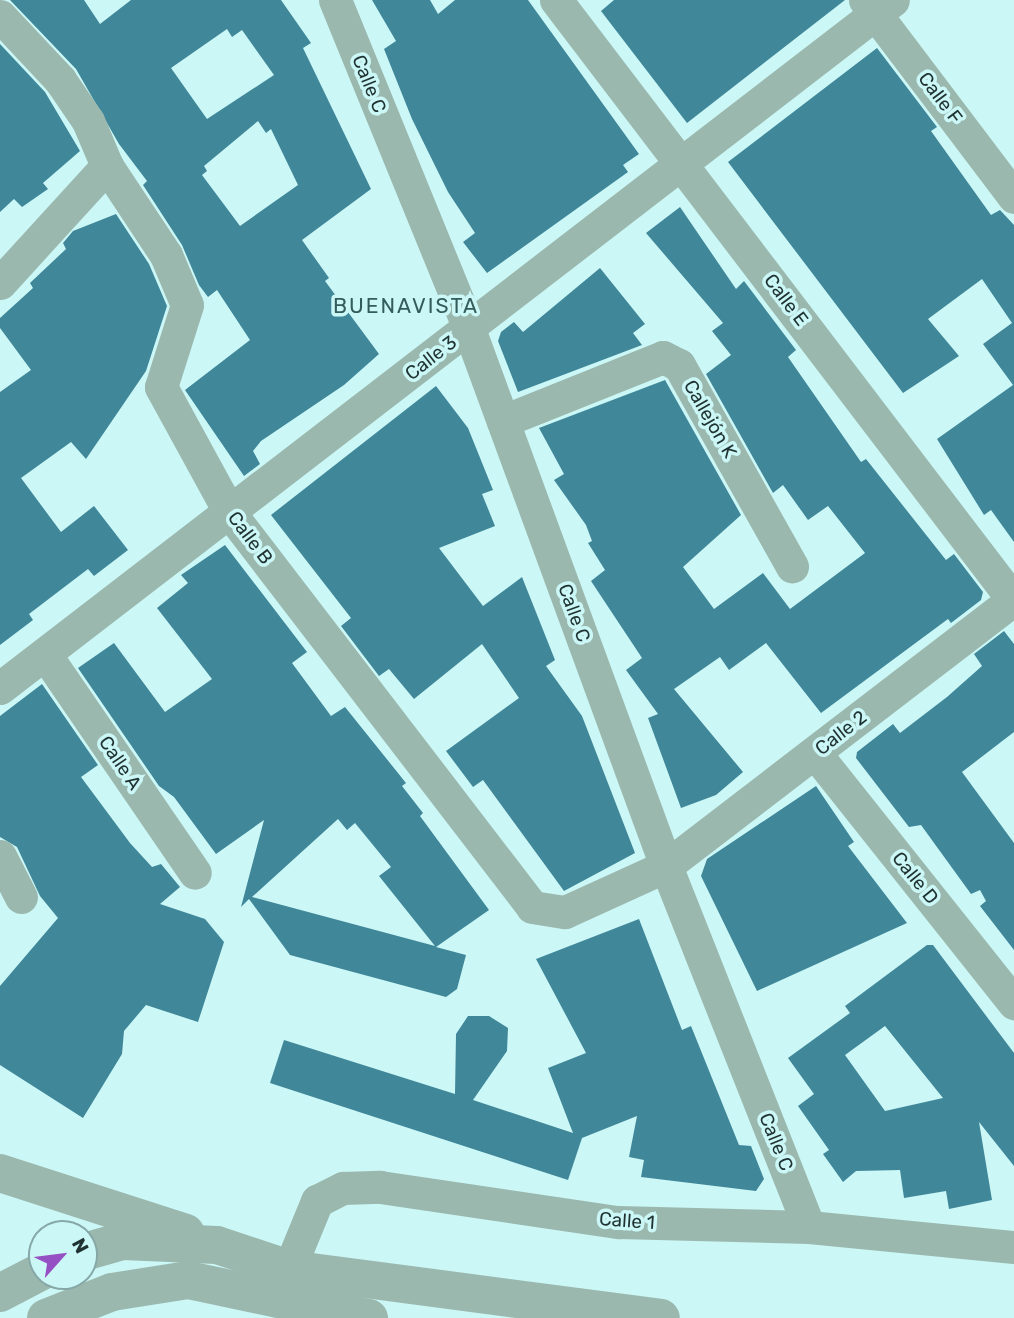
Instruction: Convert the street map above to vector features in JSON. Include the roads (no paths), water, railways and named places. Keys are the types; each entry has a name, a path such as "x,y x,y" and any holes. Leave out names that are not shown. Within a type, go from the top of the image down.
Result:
{"street":[{"name":"Calle C","path":"335,0 469,329 666,866 810,1227"},
{"name":"Calle E","path":"556,0 1014,600"},
{"name":"Calle 3","path":"0,688 683,164 878,4"},
{"name":"Calle F","path":"878,4 1014,197"},
{"name":"Calle B","path":"0,16 60,80 88,121 107,166 166,255 187,305 161,387 230,513 532,907 565,912 666,866"},
{"path":"0,283 107,166"},
{"name":"Callejón K","path":"503,421 663,357 679,365 792,566"},
{"name":"Calle 2","path":"666,866 1014,600"},
{"name":"Calle A","path":"45,654 195,873"},
{"name":"Calle D","path":"815,753 1014,1003"},
{"path":"0,856 21,897"},
{"path":"0,1172 217,1245 286,1283 369,1318"},
{"name":"Calle 1","path":"286,1283 317,1201 343,1188 380,1187 618,1222 810,1227 1014,1247"},
{"path":"98,1248 123,1241 217,1245"},
{"path":"0,1293 28,1278"},
{"path":"46,1318 113,1292 188,1280 286,1283 661,1318"}],"district":[{"name":"BUENAVISTA","path":"406,306"}]}
